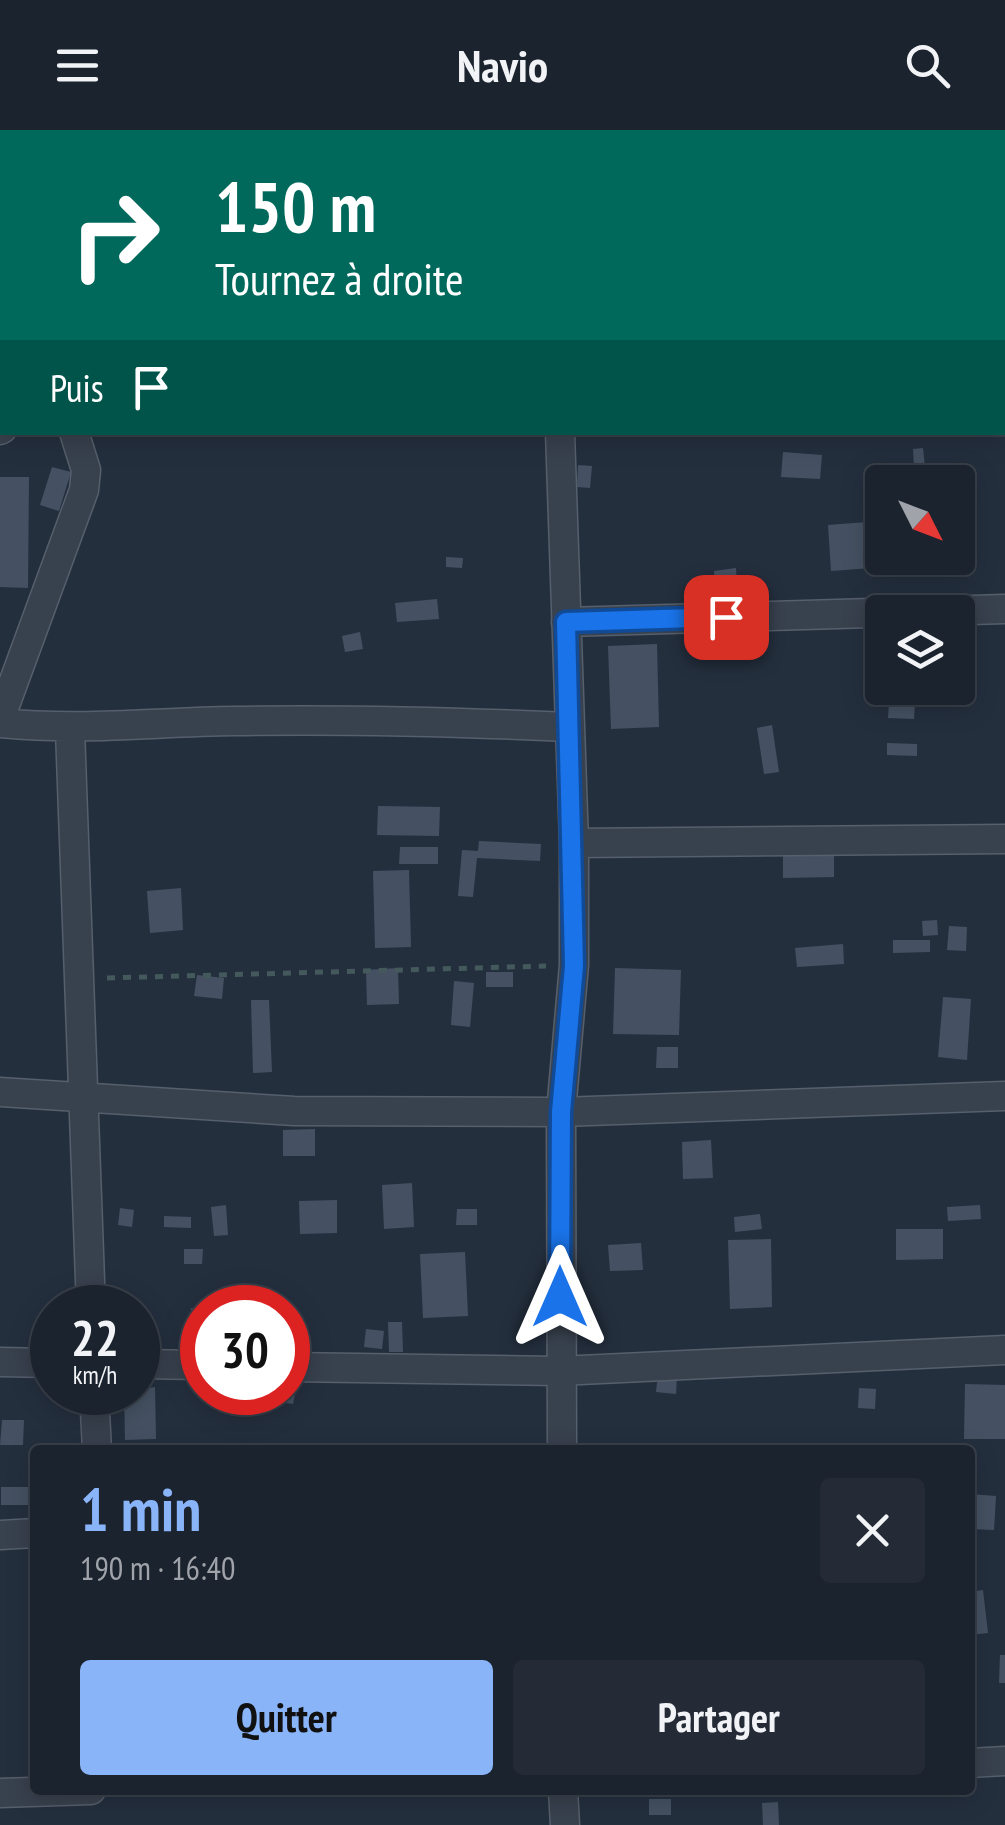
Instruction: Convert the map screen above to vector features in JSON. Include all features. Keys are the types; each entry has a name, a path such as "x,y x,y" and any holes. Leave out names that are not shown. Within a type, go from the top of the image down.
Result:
{"street":[{"path":"75,435 86,470 84,490 0,721 70,730 204,721 376,718 570,728"},
{"path":"560,435 574,842 574,966 561,1112 562,1445"},
{"path":"566,622 1005,608"},
{"path":"70,730 90,1285"},
{"path":"574,842 1005,838"},
{"path":"0,1092 294,1111 561,1112 1005,1096"},
{"path":"310,1367 560,1371 1005,1350"},
{"path":"0,1362 30,1362"},
{"path":"96,1415 98,1445"},
{"path":"0,1535 30,1534"},
{"path":"975,1763 1005,1761"},
{"path":"0,1793 30,1792"},
{"path":"563,1795 565,1825"}],"path":[{"path":"79,978 574,966"}],"building":[{"path":"923,448 925,465 914,465 913,449"},
{"path":"783,452 822,455 820,479 781,477"},
{"path":"578,465 592,466 590,488 577,487"},
{"path":"52,467 71,472 59,511 40,505"},
{"path":"0,477 29,477 28,588 0,587"},
{"path":"865,522 865,568 831,571 828,525"},
{"path":"446,557 463,558 462,568 446,567"},
{"path":"736,568 737,583 715,585 714,571"},
{"path":"437,599 439,619 397,622 395,603"},
{"path":"360,632 363,649 345,652 342,636"},
{"path":"657,644 659,727 611,729 608,646"},
{"path":"889,705 915,705 914,719 888,718"},
{"path":"772,725 779,772 764,774 757,728"},
{"path":"887,743 917,744 917,756 887,755"},
{"path":"378,806 440,807 439,836 377,835"},
{"path":"479,841 541,844 540,861 477,858 473,897 458,896 462,850 478,851"},
{"path":"400,847 438,847 438,864 399,864"},
{"path":"783,851 834,851 834,877 783,878"},
{"path":"409,870 411,947 375,948 373,871"},
{"path":"181,888 183,930 150,933 147,891"},
{"path":"937,920 938,935 923,936 922,921"},
{"path":"949,926 967,927 966,951 947,950"},
{"path":"893,940 930,940 930,952 893,953"},
{"path":"843,944 844,964 797,967 795,948"},
{"path":"398,968 399,1004 367,1005 366,970"},
{"path":"615,968 681,970 679,1035 613,1034"},
{"path":"486,972 513,972 513,987 486,987"},
{"path":"197,975 224,978 222,999 194,996"},
{"path":"454,981 474,983 470,1027 451,1025"},
{"path":"943,997 971,999 967,1060 938,1057"},
{"path":"251,1000 269,1000 272,1072 253,1073"},
{"path":"657,1047 678,1047 678,1068 656,1068"},
{"path":"315,1129 315,1156 283,1156 283,1130"},
{"path":"711,1140 713,1178 683,1179 682,1142"},
{"path":"412,1183 414,1227 384,1229 382,1185"},
{"path":"337,1200 337,1233 300,1234 299,1201"},
{"path":"226,1205 228,1235 214,1236 211,1207"},
{"path":"980,1205 981,1219 948,1221 947,1207"},
{"path":"120,1208 134,1210 132,1227 118,1225"},
{"path":"457,1209 477,1209 477,1225 456,1225"},
{"path":"760,1214 762,1229 735,1232 734,1217"},
{"path":"164,1216 191,1217 191,1228 164,1227"},
{"path":"896,1229 943,1229 943,1259 896,1260"},
{"path":"771,1239 772,1307 730,1309 728,1240"},
{"path":"641,1243 643,1270 610,1271 608,1245"},
{"path":"184,1249 203,1249 202,1264 184,1264"},
{"path":"465,1252 468,1316 423,1318 420,1254"},
{"path":"388,1322 402,1322 403,1352 389,1352"},
{"path":"366,1329 384,1331 382,1349 364,1347"},
{"path":"658,1373 677,1375 676,1394 656,1392"},
{"path":"965,1384 1005,1385 1005,1439 964,1439"},
{"path":"859,1388 876,1389 875,1409 858,1408"},
{"path":"124,1415 156,1415 156,1439 125,1440"},
{"path":"2,1420 24,1420 23,1445 0,1445"},
{"path":"1,1487 30,1487 30,1505 1,1505"},
{"path":"975,1494 996,1496 994,1530 975,1529"},
{"path":"983,1590 988,1633 975,1634 975,1591"},
{"path":"1000,1655 1005,1655 1005,1683 999,1683"},
{"path":"649,1799 671,1799 671,1815 649,1815"},
{"path":"778,1802 779,1825 763,1825 762,1803"}],"route":[{"path":"560,1297 561,1112 574,966 566,622 726,617"}]}
